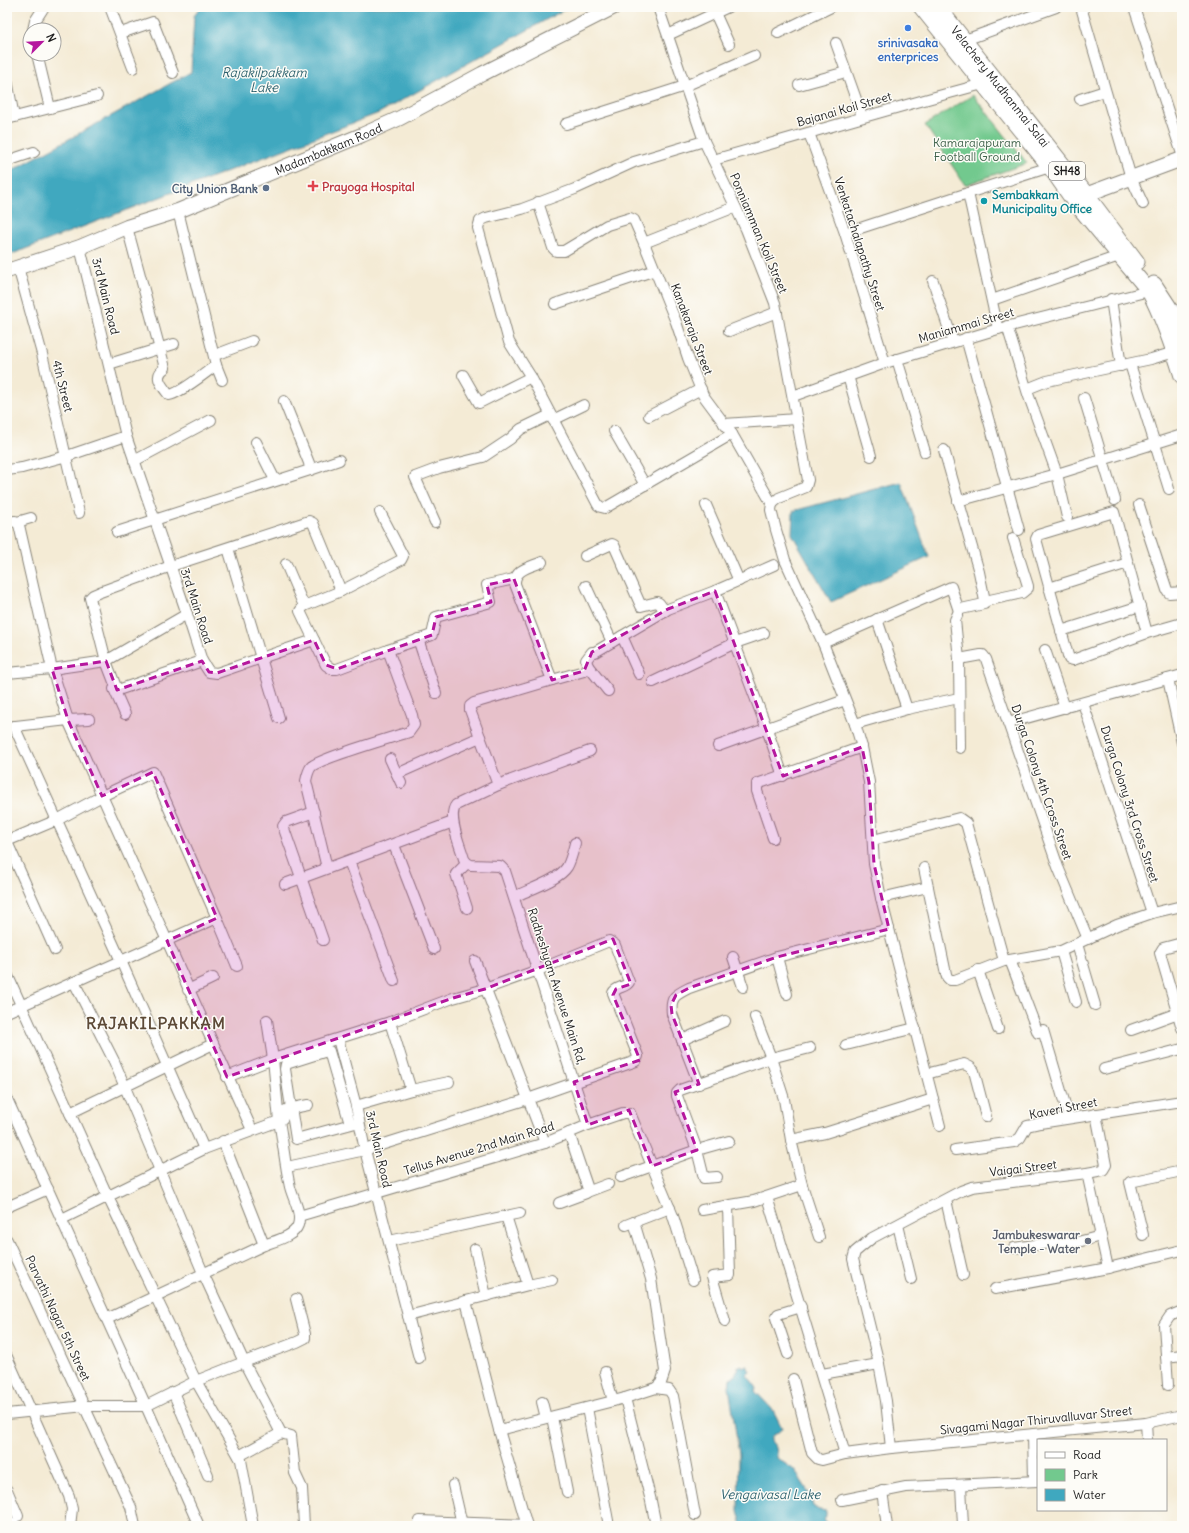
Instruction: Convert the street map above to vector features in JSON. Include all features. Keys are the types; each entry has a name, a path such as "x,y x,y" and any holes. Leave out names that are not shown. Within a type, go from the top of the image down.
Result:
{"main road":[{"name":"Velachery Mudhanmai Salai","path":"921,7 1050,167 1079,197 1163,296 1171,310 1182,376"},
{"name":"Velachery Mudhanmai Salai","path":"938,7 964,40 1079,197 1119,256 1149,291 1178,348"}],"street":[{"path":"35,22 44,7"},
{"path":"110,7 133,68"},
{"name":"Madambakkam Road","path":"13,269 80,247 127,227 178,211 400,118 482,74 614,7"},
{"name":"Ponniamman Koil Street","path":"658,7 704,141 746,229 775,302 808,483 806,487 779,498 772,504"},
{"path":"668,35 728,7"},
{"path":"778,33 830,7"},
{"path":"964,40 1056,7"},
{"path":"1081,7 1130,178 1143,204"},
{"path":"1134,7 1182,154"},
{"path":"715,13 729,44"},
{"path":"121,33 153,22 174,73"},
{"path":"836,43 862,116"},
{"path":"566,124 685,86 754,56"},
{"path":"39,62 50,108"},
{"path":"799,85 846,72"},
{"path":"7,80 10,118 97,96"},
{"name":"Bajanai Koil Street","path":"713,160 809,133 862,116 983,84"},
{"path":"1080,99 1105,92"},
{"name":"Venkatachalapathy Street","path":"809,133 845,233 885,363"},
{"path":"704,141 634,162 575,189 522,209 486,218 480,221 478,228 509,342 531,377 551,418 600,507 605,508 732,434"},
{"path":"7,161 34,152"},
{"path":"1079,197 1182,158"},
{"path":"845,233 1050,167"},
{"path":"968,193 992,300 1027,389 1056,474 1067,516"},
{"name":"Kanakaraja Street","path":"538,202 553,248 556,251 564,251 607,225 630,218 634,220 676,322 688,358 703,395 732,434 772,504"},
{"path":"644,243 735,206"},
{"path":"178,211 222,380"},
{"path":"127,227 166,368 159,372 158,376 162,386 169,395 172,395 185,387 216,360 252,341"},
{"name":"3rd Main Road","path":"80,247 126,436 206,670 217,673 314,640"},
{"path":"992,300 1119,256"},
{"name":"4th Street","path":"13,269 42,354 80,513"},
{"path":"555,304 655,270"},
{"path":"933,281 953,342"},
{"name":"Maniammai Street","path":"793,396 897,359 1002,327 1110,299 1149,291"},
{"path":"1110,299 1125,365 1155,443 1169,489"},
{"path":"729,331 777,312"},
{"path":"966,338 1006,488 1019,530"},
{"path":"109,364 174,344"},
{"path":"1027,389 1047,381 1125,365 1178,348"},
{"path":"897,359 925,452"},
{"path":"463,375 479,403 531,377"},
{"path":"848,376 871,456"},
{"path":"649,416 701,389"},
{"path":"1084,398 1115,500"},
{"path":"284,401 310,470"},
{"path":"435,522 415,477 439,468 483,458 510,439 521,429 584,404"},
{"path":"724,424 797,419"},
{"path":"134,460 211,420"},
{"path":"614,431 645,485"},
{"path":"958,501 1056,474 1182,435"},
{"path":"7,470 22,468 67,456 126,436"},
{"path":"256,442 275,480"},
{"path":"944,450 986,601"},
{"path":"116,532 340,460"},
{"path":"772,504 771,510 785,560 823,644 855,724 862,747 869,782 874,864 881,898 940,1126"},
{"path":"706,505 739,581"},
{"path":"1138,505 1167,590 1169,593 1182,592"},
{"path":"380,512 403,556 401,560 341,591 304,606 300,610 326,665 334,670 432,635 436,616 490,602 487,584 514,579"},
{"path":"1147,633 1114,512 1038,535 1036,538 1069,659 1073,660 1147,633 1182,623"},
{"path":"31,518 12,522 20,532 52,669 68,720 252,1130"},
{"path":"125,714 112,690 90,598 93,595 170,566 310,521 313,523 341,591"},
{"path":"959,611 984,604 986,601 1022,593 1028,588 1013,538"},
{"path":"585,556 612,544 614,545 641,606 657,602 665,611"},
{"path":"228,548 260,659 279,718"},
{"path":"542,562 518,572 514,579 552,680"},
{"path":"286,564 304,606"},
{"path":"1049,588 1128,564"},
{"path":"608,691 588,666 586,660 592,652 665,611 774,565"},
{"path":"586,586 612,642"},
{"path":"823,644 950,586 959,611 956,620 959,659 960,748"},
{"path":"715,591 783,776"},
{"path":"1061,631 1140,606"},
{"path":"7,673 52,669 106,661 187,614"},
{"path":"877,619 907,710"},
{"path":"653,682 735,643 764,633"},
{"path":"622,636 639,674"},
{"path":"418,639 436,693"},
{"path":"327,868 306,782 307,773 312,766 326,759 409,732 414,726 412,715 388,650"},
{"path":"1045,650 1066,708"},
{"name":"Durga Colony 4th Cross Street","path":"959,659 981,655 983,655 986,659 1058,867 1088,939"},
{"path":"112,690 118,690 202,661"},
{"path":"498,785 470,710 470,706 474,703 584,671 588,666"},
{"path":"1008,723 1083,704 1182,676"},
{"path":"1168,679 1182,743"},
{"path":"855,724 959,698"},
{"path":"718,746 845,700"},
{"name":"Durga Colony 3rd Cross Street","path":"1083,704 1152,913"},
{"path":"89,719 10,727 57,820 204,1149"},
{"path":"390,759 399,778 480,737"},
{"path":"773,838 756,786 759,783 783,776 862,747"},
{"path":"467,908 456,874 467,863 464,859 453,822 452,813 456,805 498,785 590,751"},
{"path":"55,950 7,842 57,820 102,796 153,772 237,966"},
{"path":"314,812 286,822 283,826 323,940"},
{"path":"873,840 959,818 966,823 1007,960 1040,1031 1069,1118"},
{"path":"285,884 453,822"},
{"path":"514,897 558,876 566,869 571,859 575,843"},
{"path":"394,845 434,949"},
{"path":"349,861 394,981"},
{"name":"Radheshyam Avenue Main Rd,","path":"467,863 471,865 500,866 505,871 588,1125"},
{"path":"924,868 947,978 950,980 955,980 1007,960 1061,951 1117,925 1152,913 1182,906"},
{"path":"881,898 928,887"},
{"path":"7,1012 217,918"},
{"path":"698,1084 672,1014 672,999 689,988 777,957 889,929"},
{"path":"227,1076 273,1059 390,1022 452,998 485,990 606,942 611,941 615,944 629,980 629,984 616,989 613,993 638,1058 636,1061 528,1099 365,1150 287,1167"},
{"path":"1182,943 1163,948 1160,953 1182,1028"},
{"path":"1077,944 1095,1005"},
{"path":"1061,951 1076,1002"},
{"path":"733,957 744,987"},
{"path":"777,957 787,994"},
{"path":"475,961 545,1143"},
{"path":"978,970 998,1029"},
{"path":"7,974 108,1197 196,1381 241,1460 253,1526"},
{"path":"188,990 213,978"},
{"path":"74,982 114,1061 159,1171 244,1362 281,1433"},
{"path":"1131,1030 1178,1013"},
{"path":"754,1017 771,1058 784,1099 791,1140 802,1185 819,1237"},
{"path":"107,1319 292,1233 298,1226 299,1216 290,1186 279,1121 273,1059 267,1020"},
{"path":"682,1040 725,1021"},
{"path":"390,1022 411,1090"},
{"path":"846,1045 915,1028"},
{"path":"338,1039 356,1106"},
{"path":"70,1113 213,1044"},
{"path":"717,1178 704,1178 697,1150 677,1093 680,1090 771,1058 810,1048"},
{"path":"1104,1069 1182,1049"},
{"path":"327,1051 329,1052 355,1123 297,1139 294,1138 285,1069 286,1064 327,1051"},
{"path":"926,1074 964,1064 970,1066 974,1071 986,1116"},
{"name":"3rd Main Road","path":"419,1358 377,1194 365,1150 355,1123 356,1106 411,1090 449,1082"},
{"path":"7,1099 199,1526"},
{"path":"791,1140 825,1133 933,1099"},
{"name":"Kaveri Street","path":"955,1150 1008,1143 1017,1140 1027,1126 1069,1118 1182,1101"},
{"path":"62,1219 204,1149 279,1121 284,1117 284,1111 291,1108 308,1105"},
{"path":"588,1125 623,1113 630,1113 670,1208 693,1280"},
{"name":"Vaigai Street","path":"891,1448 886,1401 879,1364 853,1259 855,1252 872,1238 961,1191 972,1187 1086,1173 1105,1169 1106,1166 1096,1114"},
{"name":"Tellus Avenue 2nd Main Road","path":"299,1216 545,1143 588,1125"},
{"path":"569,1133 587,1187 587,1192"},
{"path":"223,1141 264,1245"},
{"path":"621,1177 697,1150 729,1141"},
{"path":"1143,1235 1130,1182 1182,1171"},
{"path":"1086,1173 1108,1268"},
{"path":"559,1203 608,1184"},
{"path":"702,1210 754,1201 802,1185"},
{"path":"7,1207 48,1189"},
{"path":"767,1197 822,1374 845,1454"},
{"path":"946,1200 963,1275"},
{"path":"725,1321 712,1277 730,1275 728,1206"},
{"path":"656,1388 661,1383 665,1370 651,1279 630,1223 670,1208"},
{"path":"389,1241 520,1213"},
{"path":"506,1216 528,1285"},
{"path":"898,1225 912,1279"},
{"path":"1014,1248 1063,1240 1070,1244 1101,1236"},
{"name":"Parvathi Nagar 5th Street","path":"7,1240 131,1506 135,1526"},
{"path":"475,1248 486,1296"},
{"path":"996,1288 1108,1268 1182,1250"},
{"path":"408,1316 552,1280"},
{"path":"7,1414 85,1406 146,1406 196,1381 304,1338 305,1334 296,1299"},
{"path":"422,1523 527,1526 499,1430 466,1301"},
{"path":"788,1354 776,1316 801,1307"},
{"path":"1168,1385 1164,1325 1170,1316 1182,1310"},
{"path":"1166,1357 1182,1355"},
{"path":"7,1357 69,1496 72,1509 70,1526"},
{"path":"822,1374 879,1364"},
{"path":"605,1372 613,1401"},
{"name":"Sivagami Nagar Thiruvalluvar Street","path":"793,1380 812,1453 815,1457 822,1460 845,1454 891,1448 1146,1423 1182,1415"},
{"path":"499,1430 625,1398 656,1388 669,1390 673,1396 695,1515"},
{"path":"173,1392 208,1475"},
{"path":"625,1398 656,1526"},
{"path":"542,1402 549,1417 567,1492"},
{"path":"587,1408 609,1526"},
{"path":"1146,1423 1147,1439"},
{"path":"238,1456 281,1433 289,1434 292,1441 294,1473 302,1488 304,1526"},
{"path":"842,1500 906,1487 1036,1481 1033,1434"},
{"path":"453,1485 462,1524"},
{"path":"961,1485 963,1526"},
{"path":"7,1490 18,1516"},
{"path":"882,1491 886,1526"},
{"path":"7,1524 14,1524 15,1526"}],"highlighted area":[{"path":"514,579 552,680 584,671 592,652 668,609 715,591 783,776 862,747 869,782 874,864 889,929 777,957 689,988 676,995 671,1005 672,1014 699,1084 675,1092 697,1150 652,1166 629,1110 588,1125 574,1082 640,1060 613,995 616,989 631,984 613,939 485,989 453,998 227,1077 167,941 217,918 153,772 102,796 68,720 52,669 106,661 117,690 202,661 209,672 217,673 314,640 326,665 337,669 432,635 436,617 491,602 487,585"}],"green space":[{"name":"Kamarajapuram Football Ground","path":"973,95 1027,163 965,185 925,125"}],"water":[{"name":"Rajakilpakkam Lake","path":"201,7 569,7 379,113 7,256 7,173 191,72 194,16"},
{"path":"901,482 929,557 831,602 792,534 793,511"},
{"name":"Vengaivasal Lake","path":"742,1365 742,1367 747,1365 750,1372 747,1375 757,1388 755,1391 773,1410 782,1428 771,1438 771,1441 776,1448 777,1458 793,1469 799,1477 809,1493 813,1506 819,1510 826,1511 826,1516 824,1519 830,1526 742,1526 738,1510 739,1454 729,1387 730,1379 734,1377 738,1370 737,1367"}],"place":[{"name":"srinivasaka enterprices","path":"908,28"},
{"name":"Prayoga Hospital","path":"313,186"},
{"name":"City Union Bank","path":"266,188"},
{"name":"Sembakkam Municipality Office","path":"984,201"},
{"name":"Jambukeswarar Temple - Water","path":"1088,1241"}],"district":[{"name":"RAJAKILPAKKAM","path":"156,1023"}]}
